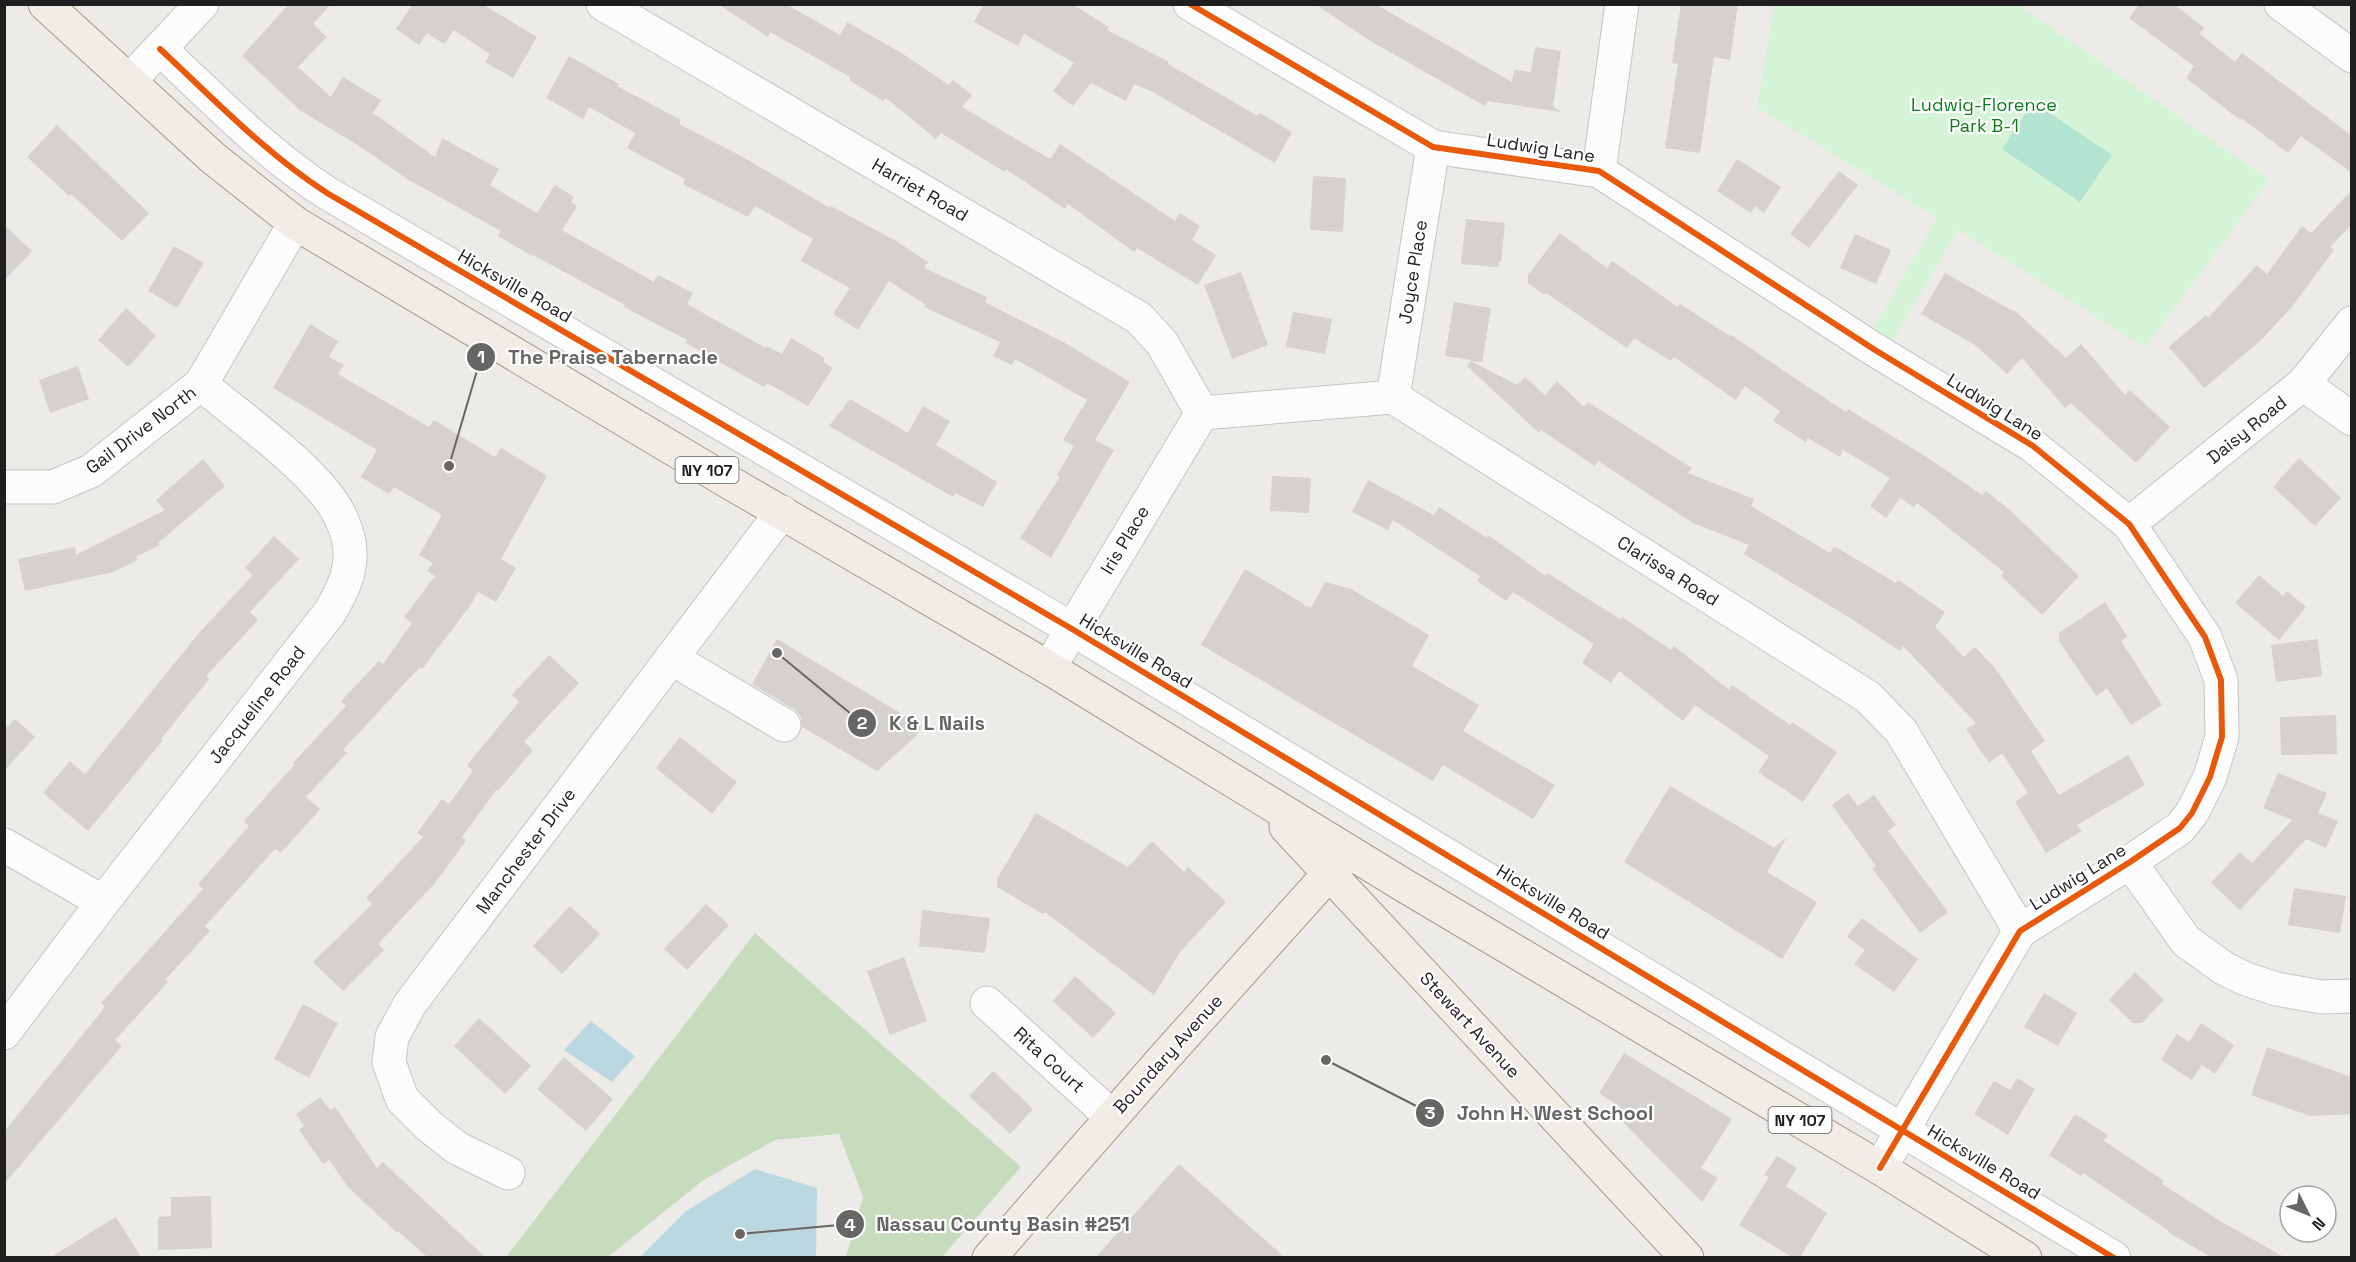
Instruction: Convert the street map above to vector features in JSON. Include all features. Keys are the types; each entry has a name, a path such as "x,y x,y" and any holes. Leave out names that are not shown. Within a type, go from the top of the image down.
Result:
{"main road":[{"name":"NY 107","path":"45,4 213,158 294,223 727,481 1049,668 1253,793 1340,862 1880,1168 2025,1257"},
{"name":"Boundary Avenue","path":"989,1257 1340,862"},
{"name":"Stewart Avenue","path":"1340,862 1687,1257"}],"street":[{"path":"129,81 202,4"},
{"name":"Harriet Road","path":"603,4 1139,318 1162,343 1202,412"},
{"name":"Ludwig Lane","path":"1190,4 1433,147 1599,171 1875,350 2032,446 2129,524 2205,637 2222,680 2222,737 2210,777 2192,813 2180,828 2020,931 1880,1168"},
{"path":"1599,171 1622,4"},
{"path":"2285,6 2352,56"},
{"name":"Hicksville Road","path":"160,49 264,147 327,193 1072,629 2114,1257"},
{"name":"Joyce Place","path":"1393,397 1433,147"},
{"name":"Gail Drive North","path":"4,487 53,486 91,471 201,384 294,223"},
{"name":"Daisy Road","path":"2129,524 2303,384 2352,323"},
{"name":"Jacqueline Road","path":"4,1033 103,902 330,612 342,590 350,565 350,549 344,525 327,495 302,469 201,384"},
{"path":"2303,384 2352,419"},
{"path":"1202,412 1393,397"},
{"name":"Clarissa Road","path":"1393,397 1868,697 1901,732 2020,931"},
{"name":"Iris Place","path":"1049,668 1202,412"},
{"name":"Manchester Drive","path":"508,1173 457,1148 429,1126 402,1099 389,1062 392,1037 410,1004 782,512"},
{"path":"671,658 784,725"},
{"path":"4,845 103,902"},
{"path":"2130,862 2186,941 2225,969 2276,989 2322,997 2352,996"},
{"name":"Rita Court","path":"987,1003 1112,1117"}],"green space":[{"name":"Ludwig-Florence Park B-1","path":"1774,5 2019,5 2269,180 2145,348 1958,230 1885,353 1866,341 1937,218 1757,108"},
{"path":"2033,102 2112,155 2080,202 2002,149"},
{"path":"755,933 1021,1167 942,1257 846,1257 863,1197 839,1134 775,1140 702,1181 608,1257 506,1257"}],"water":[{"path":"591,1021 635,1056 612,1082 564,1050"},
{"path":"755,1169 817,1188 816,1257 640,1257 686,1211"}],"building":[{"path":"289,4 331,4 313,24 327,37 298,67 331,97 343,77 381,100 373,113 435,157 442,138 499,169 490,185 537,213 555,185 574,197 571,202 577,206 562,230 654,282 658,275 693,293 687,304 766,348 767,346 782,354 791,338 825,358 823,362 833,368 808,406 767,383 764,387 686,343 687,340 532,256 498,236 501,231 407,179 361,147 301,111 242,56"},
{"path":"413,4 482,4 537,37 513,78 485,62 490,54 454,30 444,44 427,33 419,45 396,29"},
{"path":"718,4 786,4 840,35 847,22 903,54 949,85 953,80 972,95 962,107 1050,159 1060,144 1175,221 1180,213 1200,226 1192,240 1216,255 1198,285 1137,248 1134,252 1068,204 1065,209 1006,169 1005,172 941,133 936,139 886,98 883,101 849,80 850,77 770,32 768,37"},
{"path":"984,4 1072,4 1109,27 1107,30 1169,62 1168,64 1258,116 1260,113 1292,132 1275,163 1153,92 1134,84 1126,101 1091,83 1073,106 1053,91 1074,63 1024,34 1018,46 974,22"},
{"path":"1315,4 1375,4 1512,82 1514,70 1531,72 1535,47 1561,51 1553,106 1561,112 1488,101 1485,106 1372,42"},
{"path":"1681,4 1738,4 1730,60 1714,57 1700,153 1665,148 1678,64 1672,63"},
{"path":"2139,4 2174,4 2204,28 2200,34 2235,62 2242,53 2352,136 2352,173 2301,136 2288,153 2241,118 2240,120 2186,78 2194,66 2129,18"},
{"path":"569,56 619,84 617,86 681,120 679,124 741,156 830,208 831,206 896,241 928,262 924,268 987,297 985,302 1065,343 1130,382 1095,440 1114,450 1051,558 1020,538 1060,477 1057,475 1074,446 1063,440 1087,400 1015,359 1012,365 993,356 1000,342 924,307 926,305 889,281 858,330 833,314 850,288 801,261 813,239 755,206 748,217 683,184 685,179 627,148 635,133 589,107 583,119 546,98"},
{"path":"57,125 149,213 122,241 27,157"},
{"path":"1737,159 1781,187 1764,213 1755,206 1751,213 1717,191"},
{"path":"1839,171 1858,185 1809,248 1790,234"},
{"path":"1313,176 1346,178 1343,232 1310,230"},
{"path":"2352,190 2352,224 2330,247 2334,250 2291,308 2259,342 2204,388 2169,347 2206,315 2208,318 2257,265 2267,274 2302,226 2311,233"},
{"path":"1466,219 1505,223 1501,263 1499,261 1498,267 1461,264"},
{"path":"4,225 32,251 4,281"},
{"path":"1560,233 1607,268 1612,261 1678,307 1680,304 1731,335 1846,412 1848,409 1928,458 1982,495 1986,491 2011,511 2079,576 2042,615 2001,576 2004,572 1917,503 1914,507 1900,498 1886,518 1870,506 1890,478 1843,450 1840,457 1808,438 1806,442 1773,421 1780,411 1745,386 1736,400 1674,357 1671,361 1634,338 1627,348 1546,293 1544,295 1528,283 1528,275"},
{"path":"1855,234 1891,250 1876,284 1840,268"},
{"path":"174,246 204,263 177,308 148,291"},
{"path":"1241,272 1268,345 1232,359 1204,285"},
{"path":"1945,273 2014,310 2066,358 2081,344 2125,395 2130,390 2170,427 2136,463 2071,403 2065,408 2022,358 2007,374 1975,345 1921,314"},
{"path":"1454,302 1491,308 1482,362 1471,361 1517,385 1525,377 1545,395 1557,381 1584,407 1588,402 1692,468 1688,473 1754,499 1751,506 1830,553 1834,546 1896,583 1898,580 1945,612 1935,627 1964,657 1975,647 1995,668 2045,741 2031,751 2059,795 2128,755 2145,785 2077,825 2082,831 2046,853 2015,802 2028,793 2002,753 1989,763 1966,729 1976,723 1903,646 1900,651 1744,554 1749,545 1693,523 1598,461 1595,466 1541,430 1539,433 1467,366 1471,360 1445,356"},
{"path":"126,308 156,336 128,367 98,340"},
{"path":"1293,312 1332,319 1325,354 1286,347"},
{"path":"310,324 338,341 329,357 344,365 338,374 429,427 434,420 495,457 501,448 547,476 501,559 516,568 496,602 478,592 422,669 420,667 343,750 347,753 306,797 320,809 281,853 275,849 205,926 210,931 165,980 168,982 115,1040 122,1046 4,1184 4,1132 105,1007 101,1003 203,889 198,884 249,826 244,821 295,764 293,763 346,706 341,701 379,661 383,664 412,623 404,617 435,576 427,571 433,563 419,555 442,515 394,487 389,494 361,477 377,450 273,388"},
{"path":"78,366 89,399 50,413 39,380"},
{"path":"850,399 908,433 923,406 950,421 936,445 997,482 983,507 955,493 953,497 829,426"},
{"path":"2299,458 2341,498 2315,526 2273,487"},
{"path":"203,459 225,486 158,543 160,545 136,557 138,560 113,572 25,591 18,559 75,547 76,555 165,510 156,500"},
{"path":"1272,476 1311,478 1309,513 1270,511"},
{"path":"1368,480 1434,515 1439,507 1487,538 1488,535 1546,576 1547,573 1620,619 1622,617 1671,650 1674,646 1729,690 1732,685 1790,725 1792,722 1837,752 1803,802 1758,772 1769,756 1695,705 1683,721 1619,671 1611,683 1582,663 1594,644 1513,592 1506,601 1477,581 1480,576 1393,520 1388,530 1352,512"},
{"path":"274,536 299,559 250,612 258,620 206,676 209,679 161,739 163,740 88,831 43,793 70,761 85,774 199,633 253,575 245,568"},
{"path":"1245,569 1304,604 1304,608 1305,605 1311,608 1325,582 1351,589 1429,635 1412,666 1479,705 1463,731 1555,785 1533,819 1443,765 1433,781 1201,645"},
{"path":"2259,575 2283,596 2287,591 2306,607 2279,640 2235,603"},
{"path":"2105,602 2127,636 2121,641 2162,705 2131,725 2107,688 2096,696 2059,641 2059,633"},
{"path":"777,639 922,726 916,736 877,771 802,727 801,716 794,709 752,684"},
{"path":"2318,639 2322,676 2276,682 2271,645"},
{"path":"549,655 579,683 524,742 533,750 498,791 496,790 462,837 466,841 435,883 378,944 384,950 343,991 313,962 372,904 366,898 423,837 417,833 442,799 449,804 473,771 467,765 519,702 512,695"},
{"path":"2336,715 2337,754 2281,755 2280,717"},
{"path":"15,719 35,737 4,771 4,730"},
{"path":"680,737 737,782 712,814 656,768"},
{"path":"2278,773 2327,793 2318,813 2338,821 2326,848 2306,839 2240,910 2211,883 2240,852 2252,863 2292,820 2263,808"},
{"path":"1670,786 1773,847 1772,849 1787,837 1767,872 1817,902 1782,959 1624,862"},
{"path":"1848,793 1858,806 1874,795 1896,825 1888,831 1948,912 1920,933 1872,868 1876,866 1832,805"},
{"path":"1036,813 1128,867 1152,841 1184,872 1188,867 1226,902 1180,952 1154,995 1045,912 1043,914 997,887 997,879"},
{"path":"2294,888 2346,896 2340,933 2288,925"},
{"path":"706,904 729,925 687,970 664,949"},
{"path":"570,906 600,934 562,974 533,946"},
{"path":"922,910 990,918 985,953 919,946"},
{"path":"1862,918 1918,959 1894,992 1854,964 1865,950 1847,937"},
{"path":"904,957 927,1021 890,1035 867,971"},
{"path":"2135,972 2164,1000 2142,1023 2133,1023 2109,1000"},
{"path":"1075,976 1116,1013 1093,1038 1053,1001"},
{"path":"2044,993 2077,1013 2058,1046 2024,1027"},
{"path":"303,1004 338,1023 309,1078 274,1059"},
{"path":"479,1018 531,1066 505,1094 454,1046"},
{"path":"2201,1023 2234,1045 2215,1074 2202,1065 2192,1080 2161,1060 2177,1034 2189,1042"},
{"path":"2267,1047 2352,1077 2352,1114 2310,1116 2251,1095"},
{"path":"1624,1053 1732,1119 1701,1168 1718,1178 1702,1202 1615,1114 1620,1107 1599,1093"},
{"path":"564,1057 613,1099 586,1131 537,1089"},
{"path":"993,1071 1033,1109 1010,1134 969,1096"},
{"path":"2017,1078 2035,1089 2008,1135 1974,1114 1994,1081 2010,1090"},
{"path":"320,1097 330,1110 335,1107 377,1168 383,1162 485,1257 427,1257 398,1231 396,1232 348,1187 329,1160 323,1164 299,1130 304,1126 296,1114"},
{"path":"2075,1114 2108,1135 2104,1141 2164,1181 2162,1184 2220,1221 2284,1257 2211,1257 2168,1232 2083,1173 2081,1176 2049,1155"},
{"path":"1777,1156 1797,1168 1786,1186 1784,1185 1827,1213 1800,1257 1792,1257 1739,1225 1769,1177 1764,1175"},
{"path":"1179,1164 1284,1257 1096,1257"},
{"path":"211,1196 212,1248 158,1250 158,1217 171,1216 171,1197"},
{"path":"116,1217 141,1257 51,1257"}],"cycle path":[{"path":"1190,4 1433,147 1599,171 1875,350 2033,446 2129,524 2205,637 2221,680 2222,737 2210,777 2192,813 2180,828 2020,931 1880,1168"},
{"path":"160,49 261,143 327,193 1072,629 2114,1258"}],"place":[{"name":"The Praise Tabernacle","path":"449,466"},
{"name":"K & L Nails","path":"777,653"},
{"name":"John H. West School","path":"1326,1060"},
{"name":"Nassau County Basin #251","path":"740,1234"}]}
